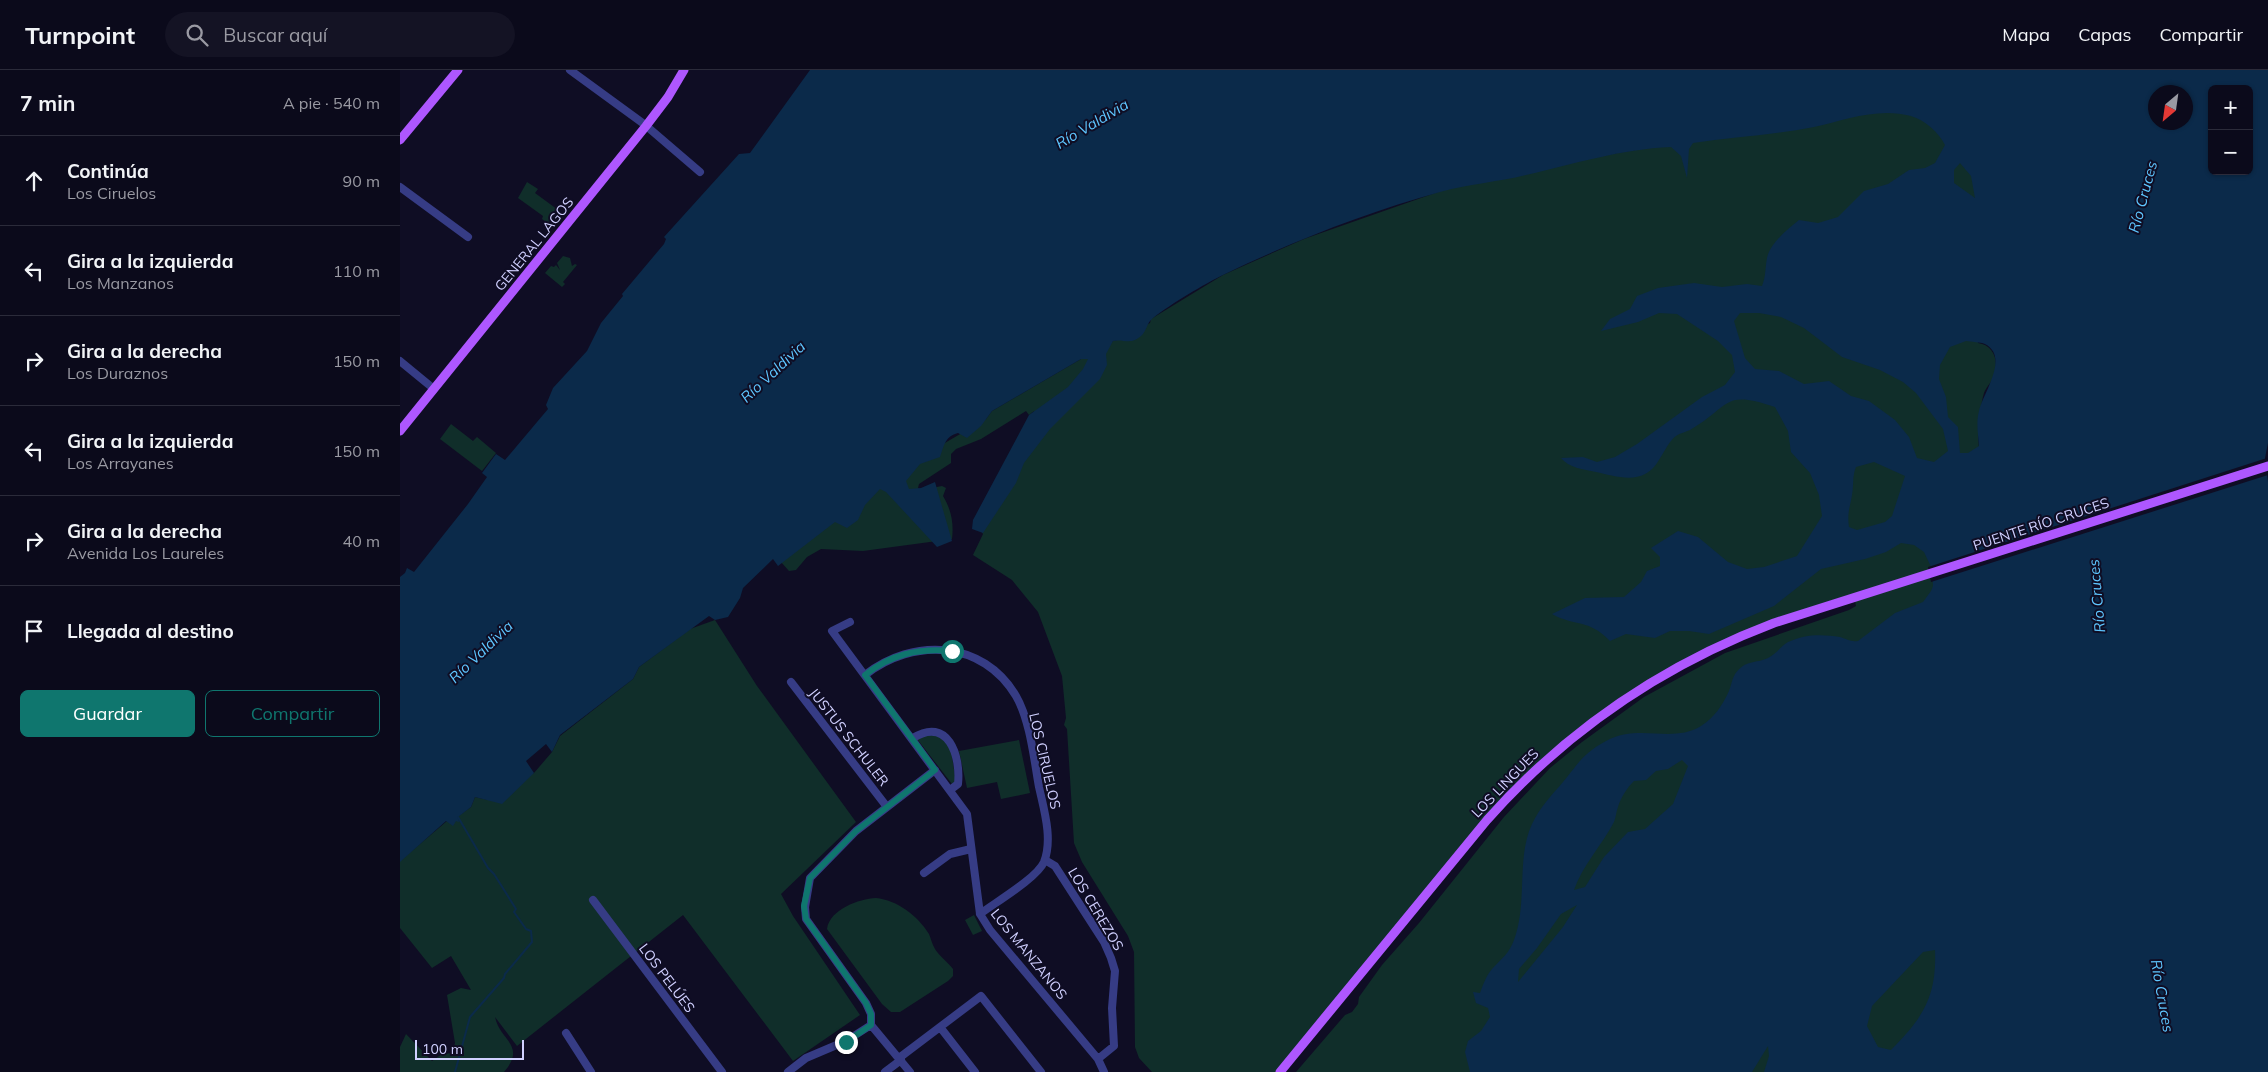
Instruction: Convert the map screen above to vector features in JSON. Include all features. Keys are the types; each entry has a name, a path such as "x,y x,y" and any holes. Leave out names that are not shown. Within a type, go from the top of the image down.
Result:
{"main road":[{"path":"400,140 458,70"},
{"name":"GENERAL LAGOS","path":"400,431 646,126 668,97 684,70"},
{"name":"PUENTE RÍO CRUCES","path":"1823,607 2268,466"},
{"name":"LOS LINGUES","path":"1280,1072 1487,820 1518,786 1553,754 1589,724 1688,661 1752,632 1823,607"}],"street":[{"path":"570,70 646,126 700,172"},
{"path":"400,187 468,237"},
{"path":"400,361 434,389"},
{"name":"LOS MANZANOS","path":"850,622 832,632 913,738 967,814 980,914 990,930 1098,1059 1104,1072"},
{"name":"LOS CIRUELOS","path":"865,675 875,666 898,655 933,649 968,655 990,667 1001,677 1016,697 1029,733 1047,831 1045,860"},
{"name":"JUSTUS SCHULER","path":"791,682 887,807"},
{"path":"913,738 930,731 942,733 950,741 954,750 958,778 958,784 950,790"},
{"path":"910,1072 871,1025 871,1014 866,1003 806,919 804,906 810,878 856,831 935,770"},
{"path":"924,873 950,854 971,850"},
{"path":"980,914 1037,873 1045,860"},
{"name":"LOS CEREZOS","path":"1045,860 1055,866 1104,942 1112,958 1115,971 1112,1008 1114,1046 1098,1059"},
{"name":"LOS PELÚES","path":"593,900 722,1072"},
{"path":"884,1072 981,996 1041,1072"},
{"path":"788,1072 806,1058 846,1042 871,1025"},
{"path":"940,1027 975,1072"},
{"path":"566,1033 590,1072"}],"green space":[{"path":"1895,107 1923,110 1972,160 1976,198 1978,343 1991,350 1996,365 1994,376 1983,398 1978,436 2029,1072 1296,1072 1345,1015 1352,1012 1358,1004 1359,997 1382,965 1419,923 1504,817 1550,768 1644,697 1725,653 1849,610 1856,606 1854,596 1848,595 1784,616 1620,701 1512,794 1282,1072 1152,1072 1139,1058 1135,1047 1134,952 1128,936 1082,862 1074,843 1067,729 1064,725 1066,718 1062,676 1038,612 1012,580 973,555 983,534 980,529 1034,411 1029,415 1026,411 981,439 956,449 951,454 951,463 919,484 918,488 921,490 942,486 946,488 943,496 951,516 953,527 952,539 863,551 821,549 807,557 796,570 789,571 781,562 864,490 986,419 992,411 1081,359 1099,353 1113,341 1121,339 1150,323 1151,319 1223,275 1304,239 1458,185 1617,153"},
{"path":"527,182 538,189 535,193 565,215 554,228 542,219 543,216 518,198"},
{"path":"563,256 570,258 572,266 577,265 563,282 565,284 562,287 545,273 551,266 554,267 556,265 560,270 557,263"},
{"path":"451,424 473,441 477,437 496,453 482,471 440,439"},
{"path":"715,620 757,686 856,822 781,894 793,916 860,1015 793,1061 683,915 517,1046 495,1017 513,1049 510,1063 504,1072 400,1072 400,1047 406,1034 432,1061 442,1054 452,1053 455,1043 447,995 461,988 471,990 451,956 432,968 400,928 400,861 447,821 450,822 471,807 475,797 488,800 534,773 552,752 560,736 633,679 639,667 690,629"},
{"path":"921,735 942,735 950,744 956,782 952,784 917,739"},
{"path":"1019,740 1030,793 1001,799 997,782 967,788 959,751"},
{"path":"876,898 892,902 913,915 929,934 937,952 953,969 953,976 948,981 900,1012 891,1012 882,1004 827,929 829,922 846,906 862,900"},
{"path":"974,915 982,931 973,935 965,920"}],"water":[{"path":"810,70 2268,70 2268,443 2265,458 2268,482 2268,1072 1764,1072 1769,1056 1768,1046 1752,1072 1470,1072 1465,1052 1468,1041 1481,1031 1490,1017 1488,1008 1476,1003 1473,992 1480,993 1488,975 1507,953 1514,940 1520,911 1524,851 1527,837 1542,807 1582,759 1591,750 1618,736 1643,733 1679,733 1701,726 1720,707 1729,691 1735,674 1743,666 1768,658 1788,642 1801,637 1827,635 1858,641 1895,613 1923,602 1931,591 1933,586 1932,569 1924,552 1914,545 1901,543 1886,552 1865,559 1821,569 1774,606 1709,634 1670,631 1655,638 1626,634 1610,641 1595,629 1552,614 1585,598 1624,597 1641,582 1647,571 1660,566 1660,557 1651,548 1678,531 1698,537 1728,562 1747,569 1764,567 1797,556 1822,516 1819,495 1810,473 1791,452 1788,431 1775,407 1745,400 1736,400 1728,403 1690,430 1676,436 1650,471 1639,476 1620,477 1581,469 1568,464 1561,458 1583,457 1597,462 1615,457 1637,444 1702,397 1725,385 1735,372 1732,355 1718,341 1677,314 1659,313 1638,322 1601,331 1610,319 1630,309 1637,296 1658,288 1694,283 1722,287 1747,284 1762,286 1769,252 1780,237 1799,220 1818,223 1838,217 1864,191 1888,184 1909,170 1925,168 1935,163 1945,145 1939,136 1921,121 1911,116 1899,114 1874,114 1799,130 1693,143 1689,149 1687,178 1681,156 1671,147 1616,154 1515,177 1451,189 1331,228 1225,274 1160,312 1150,320 1139,338 1132,341 1113,341 1106,354 1107,365 1100,379 1050,429 1024,463 1016,483 983,533 972,529 973,520 1029,415 1068,387 1083,369 1088,359 1081,359 992,411 981,426 967,438 958,433 950,436 940,457 920,464 906,481 909,489 921,488 935,482 952,541 937,547 886,492 880,489 865,505 858,520 847,528 835,522 778,566 773,559 743,588 740,598 728,617 715,620 709,616 639,667 633,679 560,735 552,752 546,744 526,761 534,773 502,804 475,797 471,807 458,817 459,822 456,821 453,826 446,821 400,862 400,577 407,568 414,572 468,504 487,477 482,473 496,454 505,460 548,409 546,405 553,388 587,351 601,323 623,296 622,294 664,244 666,239 664,237 739,154 750,153","holes":["1960,163 1971,176 1975,198 1954,183 1954,170","1740,313 1759,313 1781,317 1804,328 1842,357 1880,370 1903,382 1916,393 1943,429 1948,451 1934,462 1917,458 1909,437 1895,420 1869,401 1851,396 1829,381 1804,384 1779,371 1755,369 1745,358 1734,321","1966,341 1981,343 1992,350 1995,357 1993,376 1981,403 1978,415 1979,446 1968,453 1960,453 1958,427 1948,417 1946,397 1939,379 1940,365 1950,347","1874,462 1905,476 1892,516 1885,522 1857,530 1849,527 1849,514 1856,467","1682,760 1688,766 1673,804 1645,829 1628,832 1604,857 1585,887 1574,890 1582,872 1614,822 1619,803 1627,790 1634,781 1646,780 1656,771 1668,769","1577,905 1563,927 1518,982 1519,969 1537,948 1561,914","1935,950 1933,981 1926,1005 1912,1027 1891,1050 1878,1047 1867,1026 1872,1006 1923,952"]}],"pier":[{"path":"2267,458 2268,475 1931,582 1928,567"}],"waterway":[{"path":"455,1072 470,1017 532,942 531,931 526,929 514,912 516,909 494,874 488,868 458,817"}],"route":[{"path":"846,1042 871,1025 871,1014 866,1003 806,919 804,906 810,878 856,831 935,770 865,675 875,666 898,655 933,649 952,651"}],"water label":[{"name":"Río Valdivia","path":"1092,124"},
{"name":"Río Cruces","path":"2143,197"},
{"name":"Río Valdivia","path":"773,372"},
{"name":"Río Cruces","path":"2097,596"},
{"name":"Río Valdivia","path":"481,652"},
{"name":"Río Cruces","path":"2162,996"}]}
